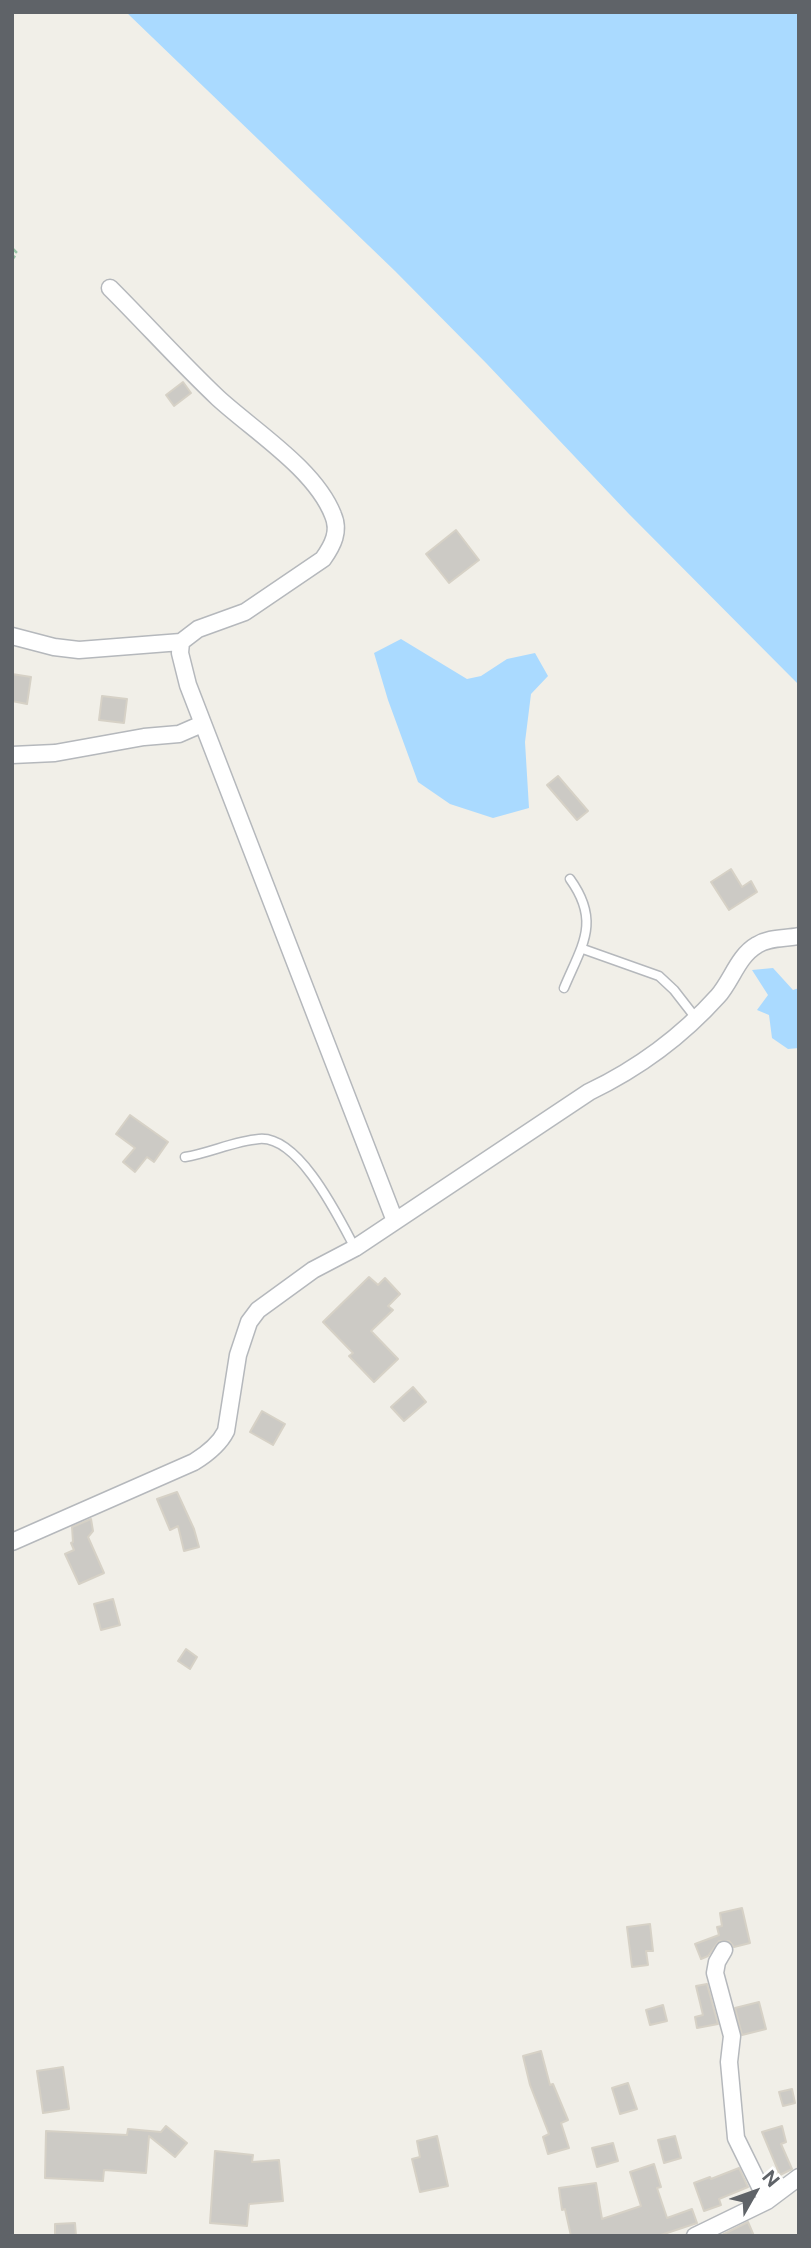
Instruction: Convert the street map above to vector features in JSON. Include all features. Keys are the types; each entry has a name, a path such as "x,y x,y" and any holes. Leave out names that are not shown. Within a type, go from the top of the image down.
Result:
{"street":[{"path":"12,636 54,647 79,650 181,642 198,629 245,612 323,559 331,548 337,529 328,505 292,460 216,396 110,288"},
{"path":"181,642 180,653 188,685 202,724 395,1221"},
{"path":"12,755 55,753 144,737 179,734 202,724"},
{"path":"12,1542 194,1462 208,1453 223,1438 229,1424 230,1398 238,1355 249,1322 258,1310 313,1270 355,1248 589,1093 618,1078 671,1040 719,995 738,965 755,945 774,938 799,936"},
{"path":"724,1950 717,1962 715,1973 732,2036 729,2062 736,2138 766,2201"},
{"path":"695,2236 766,2201 799,2177"}],"lane":[{"path":"564,988 583,949 588,925 581,894 570,879"},
{"path":"583,949 659,976 695,1017"},
{"path":"185,1157 260,1139 281,1144 307,1169 355,1248"}],"path":[{"path":"12,248 17,253 12,260"}],"water":[{"path":"126,12 799,12 799,685 628,513 395,271"},
{"path":"401,639 467,679 481,676 507,659 535,653 548,676 531,694 525,742 529,808 493,818 450,804 418,782 374,653"},
{"path":"773,968 793,990 799,988 799,1048 788,1049 772,1038 769,1015 757,1010 768,995 752,970"}],"building":[{"path":"183,382 191,393 174,406 166,395"},
{"path":"456,530 479,560 449,583 426,554"},
{"path":"12,674 31,677 27,704 12,701"},
{"path":"102,696 127,699 124,723 99,720"},
{"path":"558,776 588,811 577,820 547,785"},
{"path":"731,869 742,887 751,881 757,892 729,910 711,882"},
{"path":"130,1115 168,1142 154,1162 147,1157 135,1172 123,1162 135,1148 116,1134"},
{"path":"369,1277 378,1285 385,1278 400,1294 388,1306 393,1310 371,1331 398,1359 374,1382 349,1356 353,1353 323,1322"},
{"path":"413,1387 426,1402 404,1421 391,1407"},
{"path":"262,1411 285,1424 273,1445 250,1432"},
{"path":"177,1492 199,1547 184,1551 178,1526 170,1530 157,1499"},
{"path":"91,1519 93,1531 88,1537 104,1573 79,1584 65,1554 74,1550 71,1543 72,1527"},
{"path":"113,1599 120,1625 101,1630 94,1604"},
{"path":"186,1649 197,1657 190,1669 178,1661"},
{"path":"742,1908 750,1943 734,1947 729,1941 719,1941 708,1956 701,1959 695,1944 719,1935 717,1927 722,1926 720,1913"},
{"path":"650,1924 653,1951 646,1951 648,1965 632,1967 627,1927"},
{"path":"707,1984 718,2024 697,2028 695,2017 703,2015 696,1986"},
{"path":"759,2002 766,2029 742,2035 735,2008"},
{"path":"663,2005 667,2021 650,2025 646,2010"},
{"path":"541,2051 550,2085 553,2084 568,2120 561,2123 569,2148 548,2154 543,2137 549,2134 530,2085 523,2056"},
{"path":"63,2067 69,2109 43,2113 37,2071"},
{"path":"628,2083 637,2109 620,2114 612,2088"},
{"path":"792,2089 795,2103 783,2106 779,2092"},
{"path":"166,2126 187,2143 175,2157 149,2136 146,2173 104,2170 103,2181 45,2178 46,2131 127,2135 128,2129 161,2132"},
{"path":"782,2126 786,2142 781,2144 792,2169 780,2175 762,2132"},
{"path":"437,2136 448,2186 420,2192 412,2159 420,2157 417,2141"},
{"path":"675,2136 681,2158 664,2163 658,2140"},
{"path":"613,2143 618,2161 597,2167 592,2148"},
{"path":"215,2151 253,2155 252,2162 279,2160 283,2201 249,2204 247,2226 210,2223"},
{"path":"654,2164 661,2187 657,2188 667,2218 692,2209 697,2223 658,2236 571,2236 565,2209 562,2210 559,2188 596,2183 602,2219 641,2206 630,2172"},
{"path":"739,2168 748,2187 719,2199 721,2205 704,2211 694,2183"},
{"path":"748,2222 754,2236 720,2236"},
{"path":"75,2223 76,2236 55,2236 55,2224"}]}
